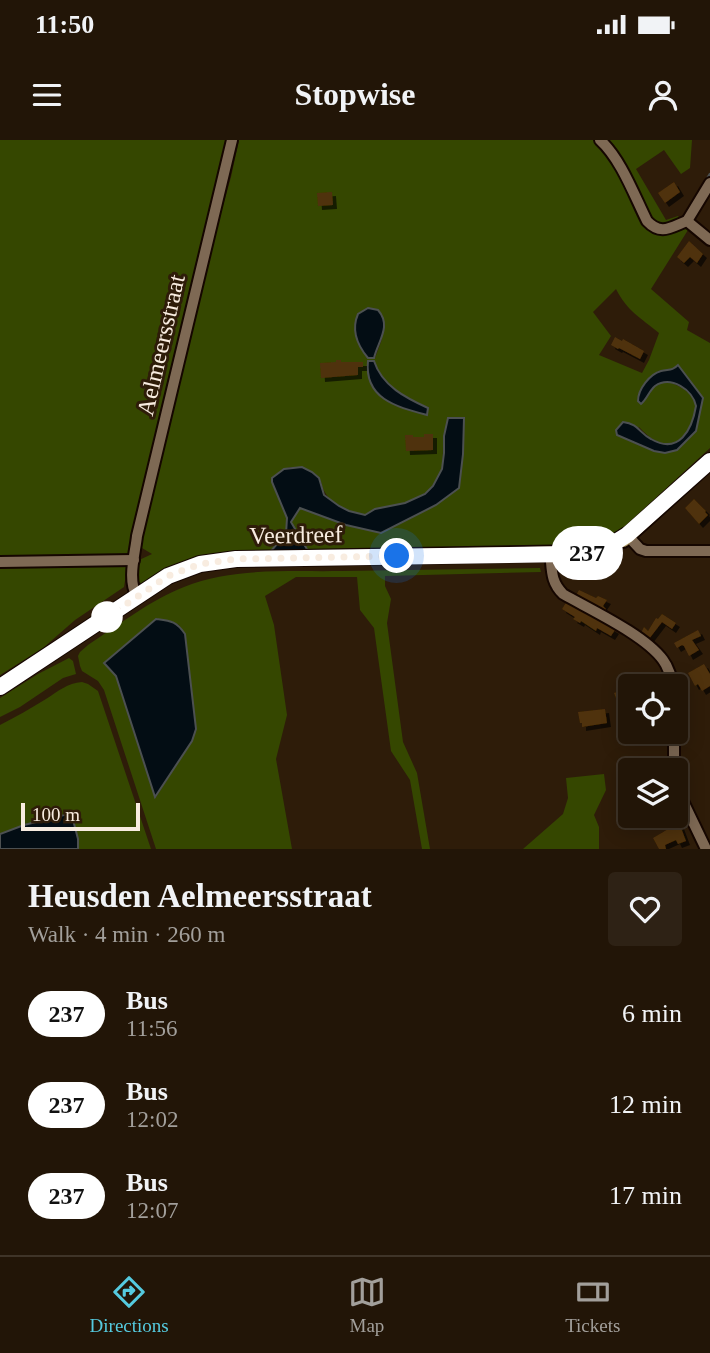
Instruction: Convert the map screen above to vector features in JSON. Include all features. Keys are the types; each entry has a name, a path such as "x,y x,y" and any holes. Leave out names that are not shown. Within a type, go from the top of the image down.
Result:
{"main road":[{"name":"Veerdreef","path":"0,687 152,588 184,576 218,568 372,560 551,558 606,548 627,535 710,461"}],"street":[{"name":"Aelmeersstraat","path":"134,560 143,510 232,140"},
{"path":"600,140 617,160 647,221 653,227 662,230 687,221 710,183"},
{"path":"687,221 710,240"},
{"path":"627,535 640,549 646,551 710,551"},
{"path":"551,558 554,582 563,594 648,645 665,663 669,674"},
{"path":"0,562 134,560 132,585 137,597"},
{"path":"688,815 700,846"}],"green space":[{"path":"0,140 227,140 204,240 213,241 239,140 692,140 690,168 681,174 664,150 636,169 666,220 678,216 688,230 651,289 689,322 687,330 710,343 710,448 601,545 586,550 308,551 291,522 300,508 346,525 381,533 459,488 464,419 448,418 442,466 437,478 425,494 402,504 378,508 360,515 341,508 330,499 321,482 291,467 279,472 272,482 287,518 286,534 270,552 144,585 137,578 137,561 152,554 142,548 141,541 129,553 123,555 0,560","holes":["616,289 630,309 659,333 642,373 599,355 611,336 593,312","368,309 382,339 375,358 368,358 358,343 358,314","374,361 389,384 403,395 428,407 399,407 381,397","673,369 703,398 683,445 662,452 627,440 639,427 659,442 675,442 688,429 696,406 687,392 672,383 659,384 647,395 645,384 658,371"]},
{"path":"128,562 124,587 75,620 43,648 0,675 0,564"},
{"path":"540,568 541,572 385,576 385,586 391,599 387,623 403,742 417,773 430,849 422,849 410,780 391,751 374,628 360,610 357,577 296,577 265,596 274,625 287,715 276,759 292,849 156,849 104,690 98,681 82,671 80,666 78,656 88,645 160,598 184,587 222,576 282,571","holes":["171,621 179,625 185,634 196,729 192,741 156,797 116,676 104,663"]},
{"path":"69,658 73,661 76,674 63,678 0,717 0,698"},
{"path":"82,682 98,691 151,849 78,849 78,839 45,821 0,834 0,725 63,688"},
{"path":"604,774 606,790 594,815 599,827 599,849 523,849 563,814 568,798 566,778"}],"shaded area":[{"path":"368,308 378,310 384,322 383,334 374,358 368,358 364,353 355,332 358,314"},
{"path":"368,361 374,361 383,377 396,390 428,408 427,415 405,409 377,393 368,374"},
{"path":"678,365 703,398 696,431 677,450 665,453 617,435 616,430 623,422 661,443 669,444 682,438 691,424 696,406 686,390 674,383 661,383 653,388 641,404 638,401 642,387 649,379"},
{"path":"448,418 464,418 459,488 436,505 381,533 346,525 300,508 291,522 308,551 270,552 286,534 287,518 272,478 284,469 302,467 319,478 324,495 349,511 365,515 375,509 405,503 425,494 433,486 442,469"},
{"path":"156,619 173,622 185,634 196,729 192,741 155,797 116,676 104,663"},
{"path":"68,814 72,816 78,849 0,849 0,834"}],"building":[{"path":"674,182 680,192 665,203 658,193"},
{"path":"332,192 333,205 318,206 317,193"},
{"path":"689,241 703,254 697,263 690,257 684,263 677,257"},
{"path":"615,337 644,351 640,359 611,345"},
{"path":"336,360 363,362 363,367 358,367 358,375 321,378 320,363"},
{"path":"424,434 433,434 433,450 406,451 405,435 424,437"},
{"path":"694,499 708,515 699,524 685,508"},
{"path":"579,590 607,600 603,606 606,609 604,613 575,597"},
{"path":"567,601 615,630 611,636 573,619 575,617 562,609"},
{"path":"662,614 676,623 672,629 662,622 649,639 641,633 644,627 648,631"},
{"path":"698,630 701,636 692,640 699,650 689,656 684,646 677,648 674,643"},
{"path":"704,664 710,674 710,686 702,691 698,684 695,686 688,673"},
{"path":"605,709 607,723 582,727 578,712"},
{"path":"681,828 686,841 678,844 676,840 665,845 666,849 659,849 653,838 671,829"}],"waterway":[{"path":"705,182 710,174"}],"bus line":[{"name":"237","path":"0,687 168,576 200,564 236,559 571,554 596,551 627,535 710,461"}],"route":[{"path":"107,617 168,576 200,564 236,559 397,556"}]}
